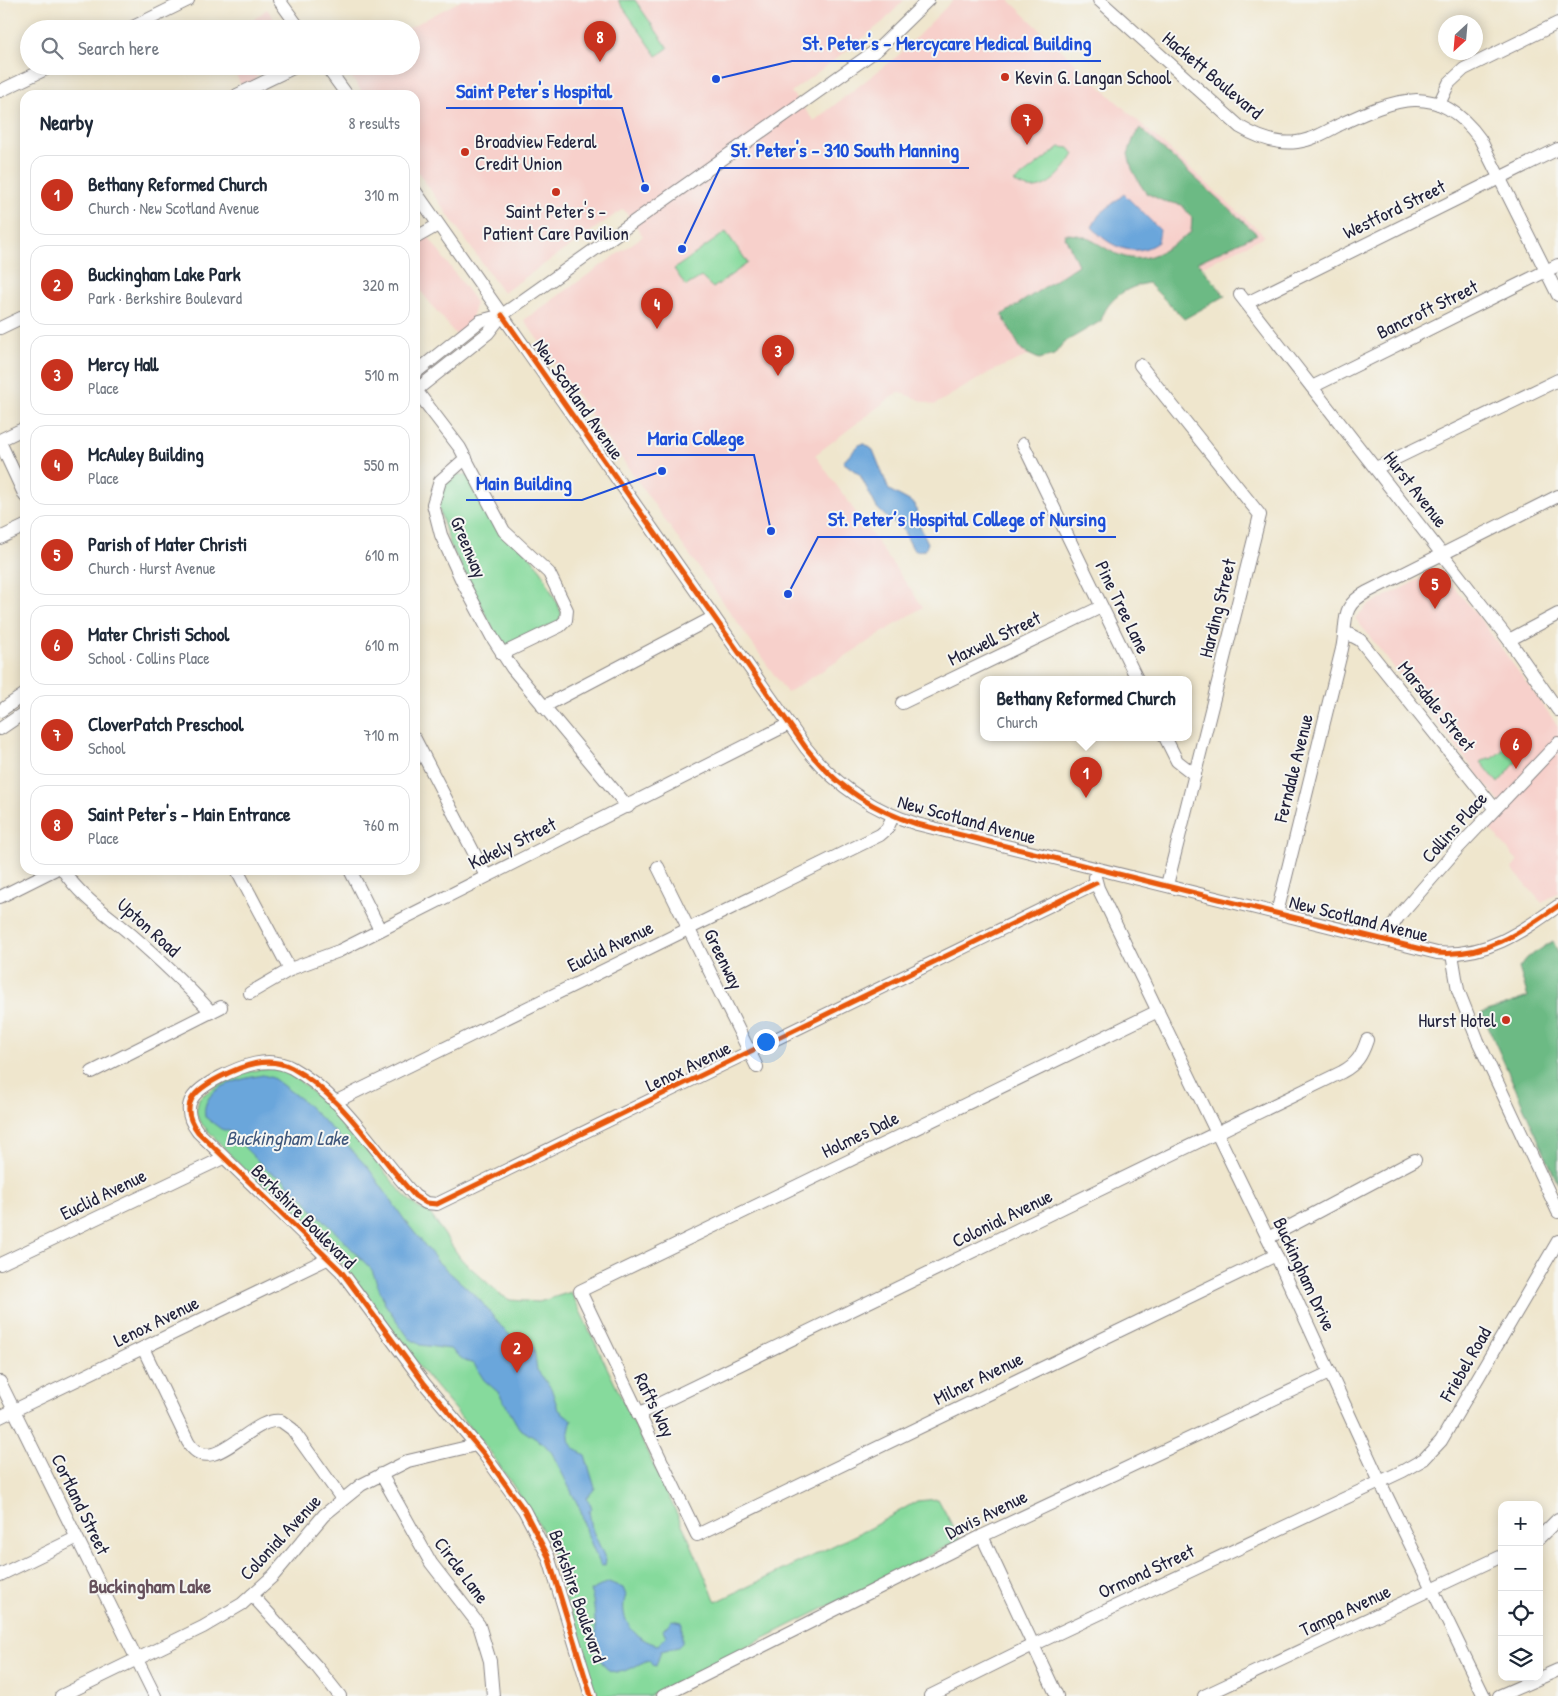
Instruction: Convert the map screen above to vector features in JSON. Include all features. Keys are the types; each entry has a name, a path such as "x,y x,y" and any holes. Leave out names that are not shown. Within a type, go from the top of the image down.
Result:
{"street":[{"path":"147,20 188,0"},
{"path":"279,0 293,20"},
{"path":"420,386 488,333 502,316 878,49 928,0"},
{"name":"Hackett Boulevard","path":"1102,1 1240,127 1267,140 1281,142 1305,141 1392,102 1411,100 1439,104 1459,116 1475,132 1500,177 1558,296"},
{"path":"1439,104 1447,85 1464,69 1558,23"},
{"path":"0,91 33,75"},
{"path":"247,90 278,75"},
{"path":"333,75 343,90"},
{"name":"Westford Street","path":"1243,299 1558,148"},
{"name":"New Scotland Avenue","path":"420,198 789,724 812,755 836,780 857,797 893,816 1429,952 1452,954 1482,950 1504,942 1558,906"},
{"path":"420,235 438,225"},
{"name":"Bancroft Street","path":"1312,387 1558,265"},
{"name":"Hurst Avenue","path":"1243,299 1509,640 1558,710"},
{"path":"420,369 480,321 502,316"},
{"path":"0,328 20,318"},
{"name":"Harding Street","path":"1140,365 1260,514 1167,885"},
{"path":"1376,468 1558,380"},
{"name":"Greenway","path":"420,397 466,458 500,526 512,540 544,568 557,587 567,610 566,618 560,626 502,654"},
{"path":"20,431 0,441 20,485"},
{"name":"Pine Tree Lane","path":"1023,444 1136,676"},
{"name":"Greenway","path":"466,458 439,483 433,504 435,516 463,583 502,654 628,807"},
{"name":"Ferndale Avenue","path":"1277,913 1345,632 1346,613 1354,600 1558,496"},
{"path":"0,538 20,528"},
{"name":"Maxwell Street","path":"902,703 1102,607"},
{"path":"1509,640 1558,614"},
{"path":"544,707 714,617"},
{"name":"Marsdale Street","path":"1345,632 1360,640 1495,809"},
{"path":"0,711 20,697"},
{"path":"0,729 20,715"},
{"name":"Kakely Street","path":"250,994 290,970 324,957 380,930 628,807 789,724"},
{"path":"1167,741 1177,761 1195,775"},
{"name":"Collins Place","path":"1384,940 1398,918 1495,809 1558,743"},
{"path":"420,749 486,876"},
{"name":"Euclid Avenue","path":"335,1102 880,835 887,829 893,816"},
{"name":"Greenway","path":"658,867 757,1067"},
{"name":"Buckingham Drive","path":"1097,868 1096,884 1268,1238 1380,1482 1481,1692"},
{"path":"0,897 44,875"},
{"name":"Upton Road","path":"67,875 82,894 134,937 216,1010 92,1072"},
{"path":"240,875 290,970"},
{"path":"352,875 380,930"},
{"name":"Lenox Avenue","path":"426,1203 442,1202 1096,884"},
{"path":"1452,954 1458,990 1478,1041 1558,1212"},
{"name":"Holmes Dale","path":"580,1291 1158,1011"},
{"name":"Colonial Avenue","path":"638,1414 1218,1134 1351,1067 1361,1057 1368,1040"},
{"name":"Berkshire Boulevard","path":"426,1203 419,1200 408,1188 335,1102 305,1077 280,1064 255,1064 232,1071 203,1086 193,1097 189,1107 191,1121 196,1129 223,1158 329,1258 359,1294 424,1383 476,1445 524,1510 545,1547 591,1696"},
{"name":"Euclid Avenue","path":"0,1264 223,1158"},
{"path":"1268,1238 1415,1160"},
{"name":"Friebel Road","path":"1380,1482 1420,1462 1436,1447 1558,1242"},
{"name":"Milner Avenue","path":"697,1535 1276,1255"},
{"name":"Lenox Avenue","path":"0,1417 329,1258"},
{"name":"Rafts Way","path":"580,1291 697,1535"},
{"path":"144,1348 190,1445 195,1451 203,1454 214,1454 264,1422 281,1421 292,1429 342,1499"},
{"name":"Davis Avenue","path":"662,1696 982,1536 1329,1373"},
{"name":"Cortland Street","path":"0,1382 155,1696"},
{"name":"Colonial Avenue","path":"61,1696 203,1627 252,1595 273,1576 324,1515 342,1499 381,1474 421,1457 476,1445"},
{"name":"Circle Lane","path":"381,1474 431,1563 478,1625 490,1661 493,1696"},
{"name":"Ormond Street","path":"930,1696 1033,1645 1380,1482"},
{"path":"1543,1534 1558,1519"},
{"path":"982,1536 1057,1696"},
{"path":"0,1575 76,1538"},
{"name":"Tampa Avenue","path":"1204,1696 1498,1558"},
{"path":"252,1595 317,1667 340,1696"},
{"path":"1499,1696 1558,1670"}],"shaded area":[{"path":"462,0 904,0 884,21 791,92 814,121 901,53 953,0 1009,0 1107,93 1265,236 1158,288 1140,267 1050,346 990,372 934,405 898,392 815,455 923,607 787,693 524,320 643,236 623,209 503,293 420,175 420,90 361,90 350,75 420,75 420,22"},
{"path":"267,9 275,20 253,20"},
{"path":"236,75 257,75 253,83 242,87"},
{"path":"420,226 473,298 475,305 472,318 467,326 456,335 420,290"},
{"path":"1439,569 1478,616 1558,726 1558,892 1542,903 1512,869 1518,861 1489,828 1508,813 1355,618 1367,606"}],"green space":[{"path":"618,0 635,0 668,48 657,56"},
{"path":"1140,128 1257,234 1198,262 1225,296 1184,319 1148,283 1140,285 1118,295 1108,306 1101,321 1063,343 1054,355 1039,359 1022,351 1002,315 1078,265 1064,234 1087,238 1119,255 1141,258 1161,252 1191,232 1192,218 1182,205 1163,201 1146,193 1132,169 1128,154 1134,137"},
{"path":"1060,147 1069,148 1074,154 1057,177 1041,187 1033,188 1024,187 1014,182"},
{"path":"726,232 748,263 713,288 701,277 686,286 674,269"},
{"path":"457,474 469,476 542,572 562,614 558,622 506,645 495,633 450,544 438,506 444,484"},
{"path":"1506,747 1520,758 1498,783 1481,762 1488,758 1492,759"},
{"path":"1553,941 1558,952 1558,1184 1482,1013 1528,997 1519,968 1527,958"},
{"path":"274,1068 287,1072 299,1080 337,1115 404,1195 418,1208 429,1212 461,1259 501,1295 510,1300 539,1302 571,1292 688,1537 716,1602 870,1528 917,1501 938,1499 960,1540 649,1696 596,1696 549,1544 539,1524 491,1453 409,1355 345,1267 247,1173 199,1121 196,1112 199,1098 225,1081 244,1073"}],"water":[{"path":"1124,194 1160,230 1158,242 1140,250 1131,250 1114,245 1092,227 1099,215"},
{"path":"860,444 865,444 873,450 889,490 915,504 919,524 928,543 925,550 917,551 913,549 902,528 888,519 877,508 860,475 843,462"},
{"name":"Buckingham Lake","path":"263,1075 273,1078 303,1101 338,1135 369,1169 406,1222 439,1263 479,1299 504,1330 510,1335 530,1342 534,1348 537,1370 551,1388 558,1409 572,1420 569,1433 570,1442 575,1449 585,1455 595,1488 587,1498 592,1508 589,1511 592,1529 606,1560 605,1565 601,1566 586,1532 581,1511 552,1453 544,1444 519,1428 499,1393 484,1380 474,1364 465,1361 450,1349 420,1345 409,1338 385,1304 372,1270 322,1218 316,1215 304,1198 293,1191 284,1179 269,1172 245,1148 235,1133 221,1129 205,1117 205,1106 215,1091 234,1082"},
{"path":"609,1582 623,1588 626,1595 624,1612 626,1620 635,1633 642,1638 658,1645 666,1636 663,1630 672,1620 682,1622 682,1643 678,1647 661,1651 656,1666 652,1665 649,1660 625,1671 616,1672 607,1669 602,1661 598,1650 593,1599 590,1591"}],"cycle path":[{"path":"502,315 806,748 829,774 870,804 917,824 1437,953 1455,953 1487,947 1516,934 1558,906"},
{"path":"591,1696 548,1556 524,1510 483,1453 424,1383 341,1271 198,1132 189,1113 192,1099 203,1087 211,1082 246,1066 264,1062 283,1064 311,1080 328,1094 415,1196 426,1203 437,1204 1096,883"}],"place":[{"name":"Saint Peter's - Main Entrance","path":"600,62"},
{"name":"Kevin G. Langan School","path":"1005,77"},
{"name":"St. Peter's - Mercycare Medical Building","path":"716,79"},
{"name":"CloverPatch Preschool","path":"1027,145"},
{"name":"Broadview Federal Credit Union","path":"465,152"},
{"name":"Saint Peter's Hospital","path":"645,188"},
{"name":"Saint Peter's - Patient Care Pavilion","path":"556,192"},
{"name":"St. Peter's - 310 South Manning","path":"682,249"},
{"name":"McAuley Building","path":"657,329"},
{"name":"Mercy Hall","path":"778,376"},
{"name":"Main Building","path":"662,471"},
{"name":"Maria College","path":"771,531"},
{"name":"St. Peter’s Hospital College of Nursing","path":"788,594"},
{"name":"Parish of Mater Christi","path":"1435,609"},
{"name":"Mater Christi School","path":"1516,769"},
{"name":"Bethany Reformed Church","path":"1086,798"},
{"name":"Hurst Hotel","path":"1506,1020"},
{"name":"Buckingham Lake Park","path":"517,1373"}],"district":[{"name":"Buckingham Lake","path":"150,1585"}]}
